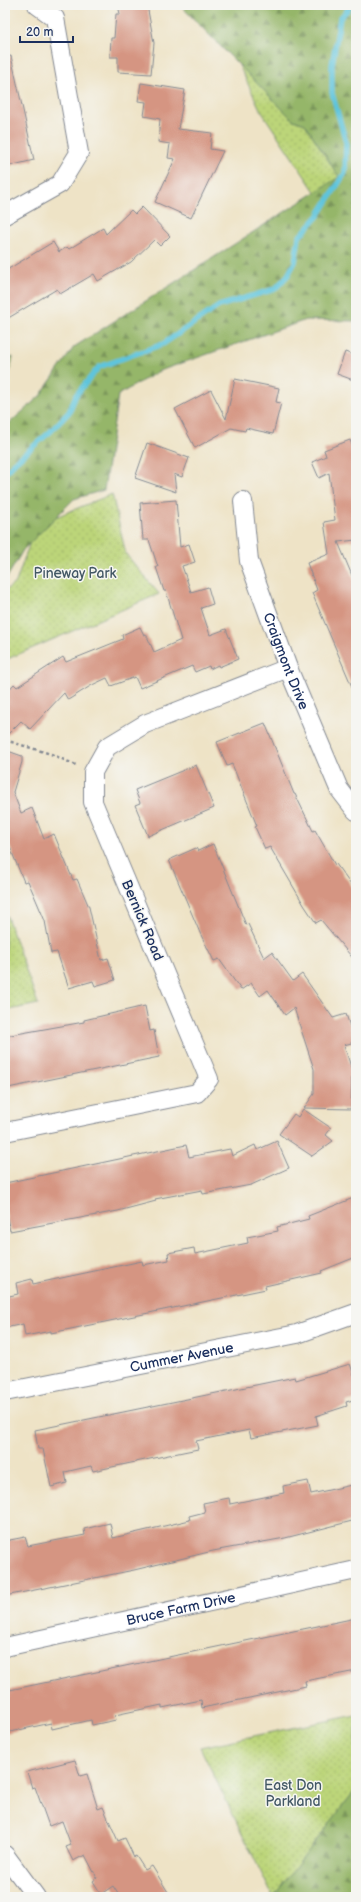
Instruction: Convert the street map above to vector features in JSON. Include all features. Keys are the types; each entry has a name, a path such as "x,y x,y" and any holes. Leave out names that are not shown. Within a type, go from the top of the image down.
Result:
{"street":[{"path":"5,215 60,184 79,153 54,18 37,5"},
{"name":"Craigmont Drive","path":"243,501 249,561 288,668 339,789 356,811"},
{"name":"Bernick Road","path":"5,1132 197,1093 208,1079 201,1058 92,802 93,772 107,747 145,724 288,668"},
{"name":"Cummer Avenue","path":"5,1392 296,1334 356,1313"},
{"name":"Bruce Farm Drive","path":"5,1647 356,1570"},
{"path":"5,1855 36,1897"}],"path":[{"path":"5,740 51,754 93,772"}],"green space":[{"path":"180,5 356,5 356,321 306,320 159,371 118,395 104,490 74,499 23,550 5,581 5,427 40,396 74,347 339,177 305,124 293,120"},
{"path":"210,5 356,5 356,253 261,111"},
{"path":"13,357 5,394 5,359"},
{"name":"Pineway Park","path":"112,494 126,554 159,594 5,660 5,591 16,582 36,525"},
{"path":"5,911 38,1004 5,1011"},
{"name":"East Don Parkland","path":"356,1715 356,1897 273,1897 200,1747"},
{"path":"356,1789 356,1897 273,1897"}],"building":[{"path":"118,5 147,5 154,43 151,74 118,72 118,57 110,57 111,38 114,38 116,14 120,14"},
{"path":"11,56 34,160 5,167 5,57"},
{"path":"141,83 185,90 178,129 212,133 210,149 223,151 191,218 155,202 175,159 168,158 170,144 158,142 160,119 144,116 146,102 138,101"},
{"path":"142,207 170,236 160,246 154,240 131,262 98,281 94,274 60,294 57,289 5,320 5,271 53,242 59,252 67,247 69,249 103,228 106,234 131,210 135,214"},
{"path":"345,352 356,356 356,381 337,374"},
{"path":"235,379 279,388 276,402 281,403 273,434 246,428 245,431 231,428 195,448 175,409 211,390 226,419"},
{"path":"350,440 356,455 356,540 338,542 356,585 356,696 312,593 317,590 307,563 329,554 324,522 335,520 329,473 319,478 312,462 326,456 324,450"},
{"path":"147,443 189,458 182,477 174,474 176,492 135,478"},
{"path":"176,500 180,547 189,544 195,562 182,566 191,592 208,587 213,604 201,608 210,635 226,629 238,659 219,667 218,665 210,669 209,666 195,672 192,666 140,688 135,677 111,686 107,678 92,685 68,700 64,693 30,729 21,721 5,737 5,694 14,684 17,687 63,657 66,662 123,639 122,635 140,627 144,635 146,634 154,652 181,640 166,591 164,591 156,567 158,567 149,540 143,540 140,503"},
{"path":"265,723 294,794 313,831 315,830 335,865 336,864 356,892 356,962 321,920 316,923 270,847 265,849 255,827 257,826 232,764 227,766 217,742"},
{"path":"5,750 22,756 22,762 13,792 21,813 32,808 44,839 54,834 73,880 77,879 89,907 101,960 108,958 115,980 95,986 93,981 69,988 57,952 51,953 45,921 28,881 24,882 5,835"},
{"path":"196,765 214,808 148,836 135,805 140,803 135,790"},
{"path":"213,844 246,925 248,924 264,958 272,952 293,981 302,974 333,1018 346,1014 355,1042 344,1045 352,1070 351,1109 304,1108 314,1094 314,1069 294,1008 285,1015 268,990 260,996 251,983 241,990 219,959 214,961 200,933 169,860 196,848 198,851"},
{"path":"145,1006 150,1031 154,1030 159,1057 8,1088 5,1074 5,1059 9,1058 5,1036 84,1022 84,1020"},
{"path":"303,1109 331,1128 326,1135 333,1141 312,1156 279,1134 294,1114 298,1117"},
{"path":"277,1141 289,1168 251,1185 203,1194 202,1190 155,1199 156,1201 118,1211 10,1231 5,1209 5,1183 186,1145 189,1157 230,1149 232,1156 255,1145 257,1150"},
{"path":"356,1197 356,1257 321,1271 322,1273 265,1286 266,1289 51,1333 51,1331 25,1336 23,1324 5,1328 5,1297 18,1294 16,1283 32,1279 33,1284 142,1261 143,1265 169,1260 168,1253 194,1248 195,1254 248,1243 247,1237 278,1231 277,1227 309,1219 308,1216"},
{"path":"350,1364 356,1380 356,1399 346,1402 347,1406 316,1416 318,1425 251,1438 249,1430 196,1441 198,1449 93,1471 91,1466 65,1472 67,1483 51,1487 43,1449 38,1449 35,1430 295,1377 296,1380"},
{"path":"308,1481 311,1494 356,1484 356,1520 285,1538 213,1551 134,1570 5,1596 5,1541 25,1537 28,1546 85,1535 84,1529 110,1523 113,1538 190,1520 189,1516 205,1512 203,1503 229,1498 230,1504 284,1493 283,1486"},
{"path":"356,1618 356,1671 305,1681 306,1686 202,1708 201,1700 162,1708 162,1705 115,1715 116,1720 92,1725 91,1720 52,1729 51,1723 5,1733 5,1691"},
{"path":"75,1760 80,1776 87,1774 98,1809 103,1807 118,1841 125,1838 134,1857 136,1856 145,1870 152,1866 171,1897 120,1897 113,1886 101,1894 93,1881 97,1878 85,1855 73,1861 66,1847 71,1845 62,1821 49,1826 35,1787 32,1788 27,1772"}],"waterway":[{"path":"5,473 15,462 50,432 69,412 76,395 99,367 163,344 219,306 275,289 288,275 295,262 299,237 318,216 345,173 346,142 332,93 332,65 340,18 352,5"}]}
